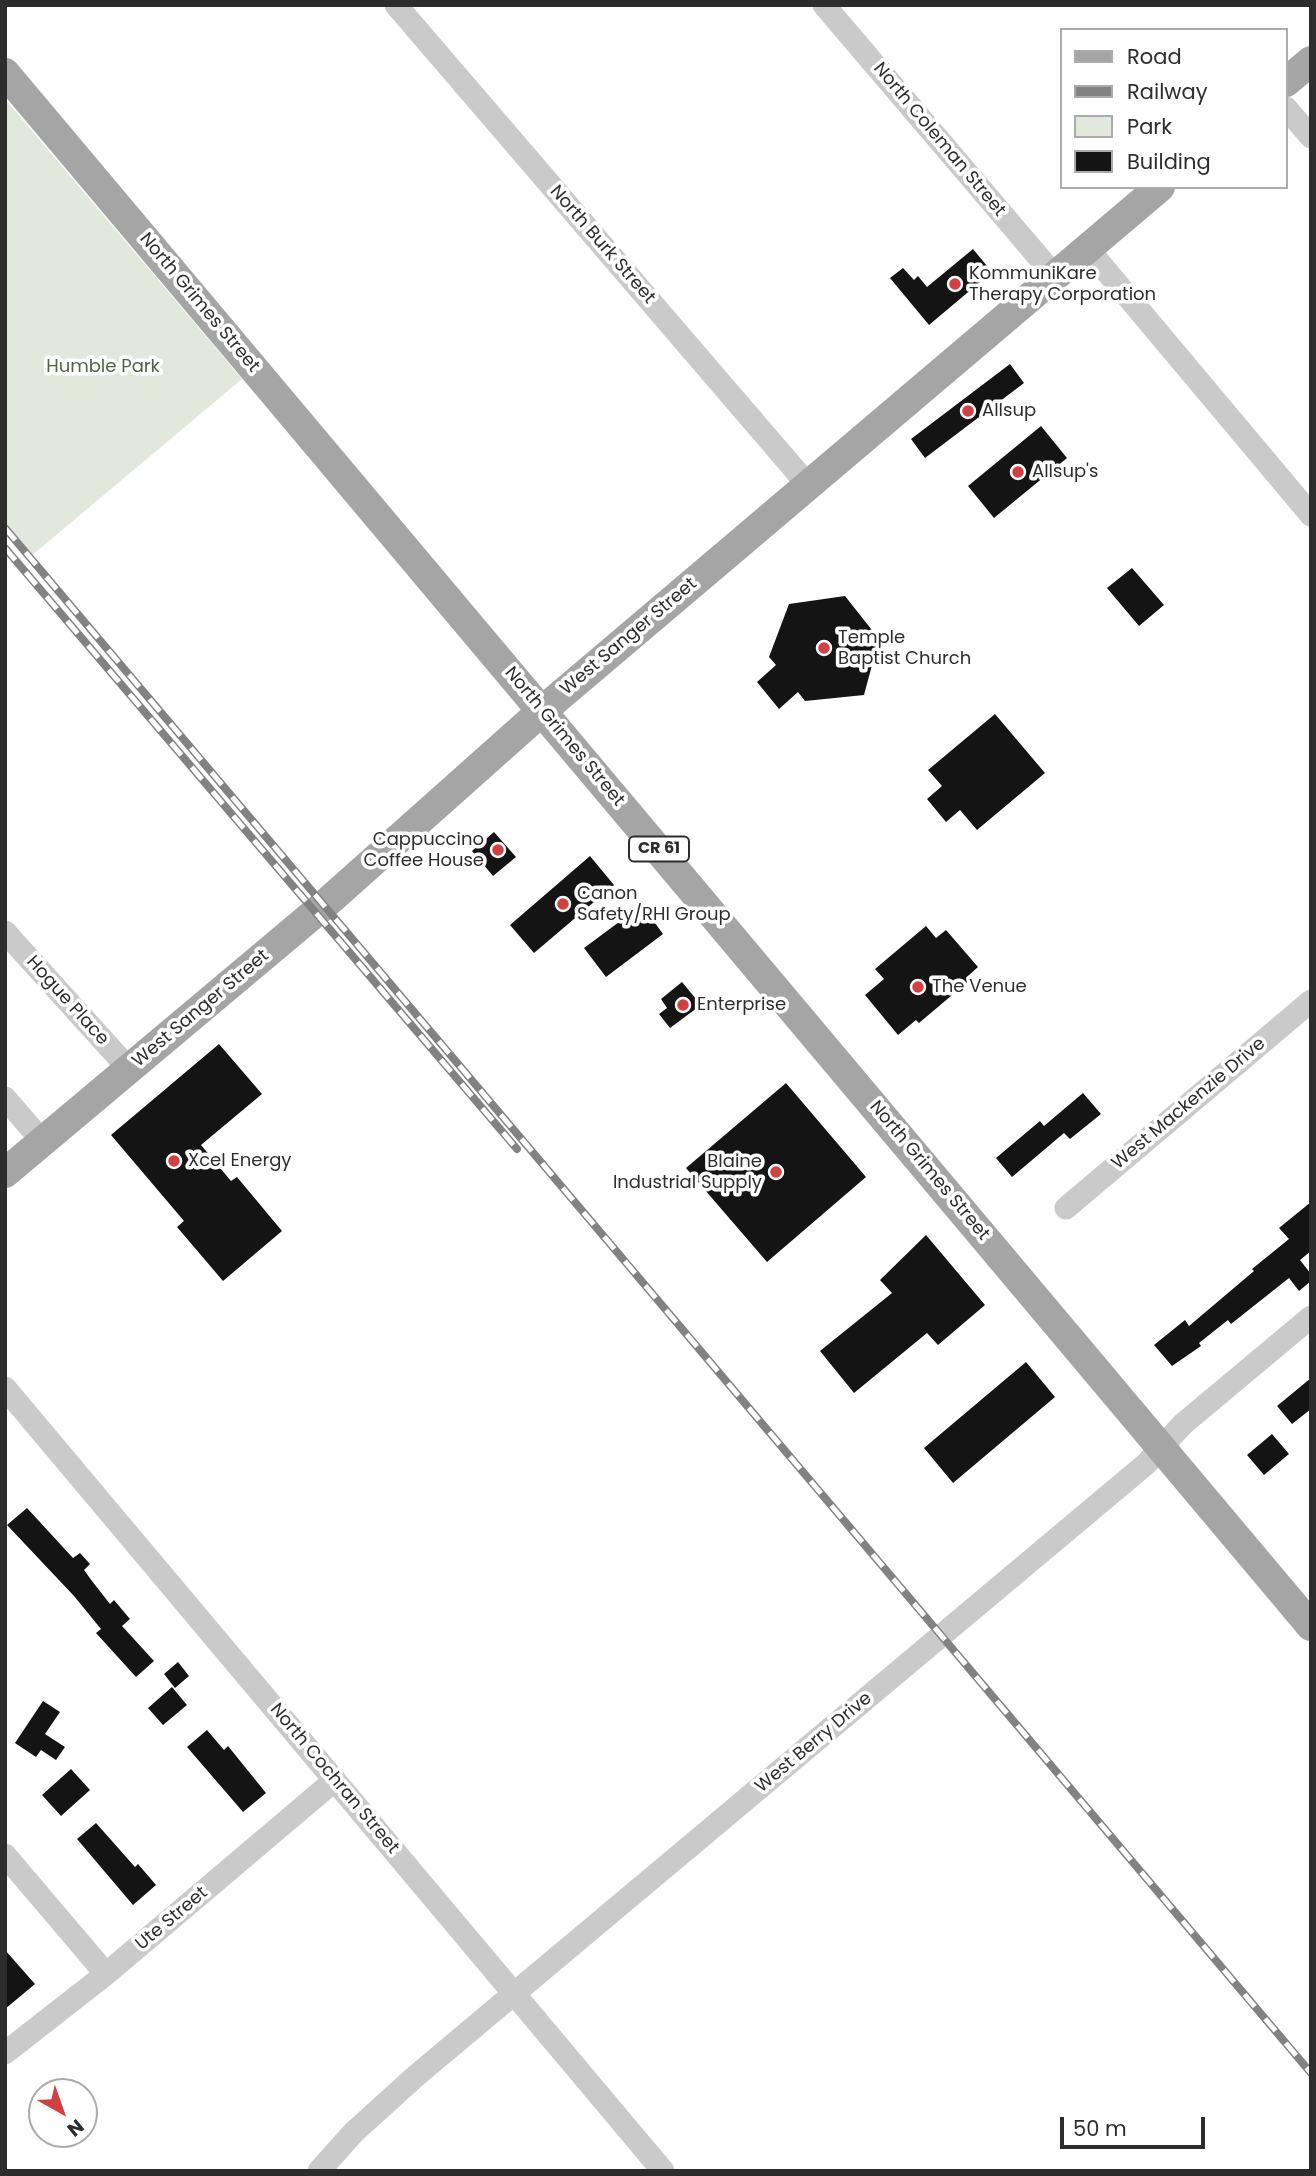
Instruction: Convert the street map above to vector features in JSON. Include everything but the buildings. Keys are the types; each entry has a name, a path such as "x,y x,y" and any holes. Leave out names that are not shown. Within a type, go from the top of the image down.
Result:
{"main road":[{"path":"1288,80 1311,61"},
{"name":"North Grimes Street","path":"5,73 1311,1626"},
{"name":"West Sanger Street","path":"5,1173 323,906 542,710 1158,189"}],"street":[{"name":"North Burk Street","path":"396,5 808,485"},
{"name":"North Coleman Street","path":"824,5 1054,275"},
{"path":"1288,110 1311,137"},
{"path":"1087,248 1311,515"},
{"name":"Hogue Place","path":"5,932 130,1070"},
{"name":"West Mackenzie Drive","path":"1066,1208 1311,1001"},
{"path":"5,1098 43,1142"},
{"name":"West Berry Drive","path":"319,2171 354,2132 417,2075 1146,1464 1183,1424 1311,1317"},
{"name":"North Cochran Street","path":"5,1388 663,2171"},
{"name":"Ute Street","path":"5,2053 106,1974 335,1780"},
{"path":"5,1854 106,1974"}],"green space":[{"name":"Humble Park","path":"5,99 242,379 30,557 5,528"}],"railway":[{"path":"5,528 1311,2073"},
{"path":"5,548 517,1149"}],"place":[{"name":"KommuniKare Therapy Corporation","path":"955,284"},
{"name":"Allsup","path":"968,411"},
{"name":"Allsup's","path":"1018,472"},
{"name":"Temple Baptist Church","path":"824,648"},
{"name":"Cappuccino Coffee House","path":"498,850"},
{"name":"Canon Safety/RHI Group","path":"563,904"},
{"name":"The Venue","path":"918,987"},
{"name":"Enterprise","path":"683,1005"},
{"name":"Xcel Energy","path":"174,1161"},
{"name":"Blaine Industrial Supply","path":"776,1172"}]}
